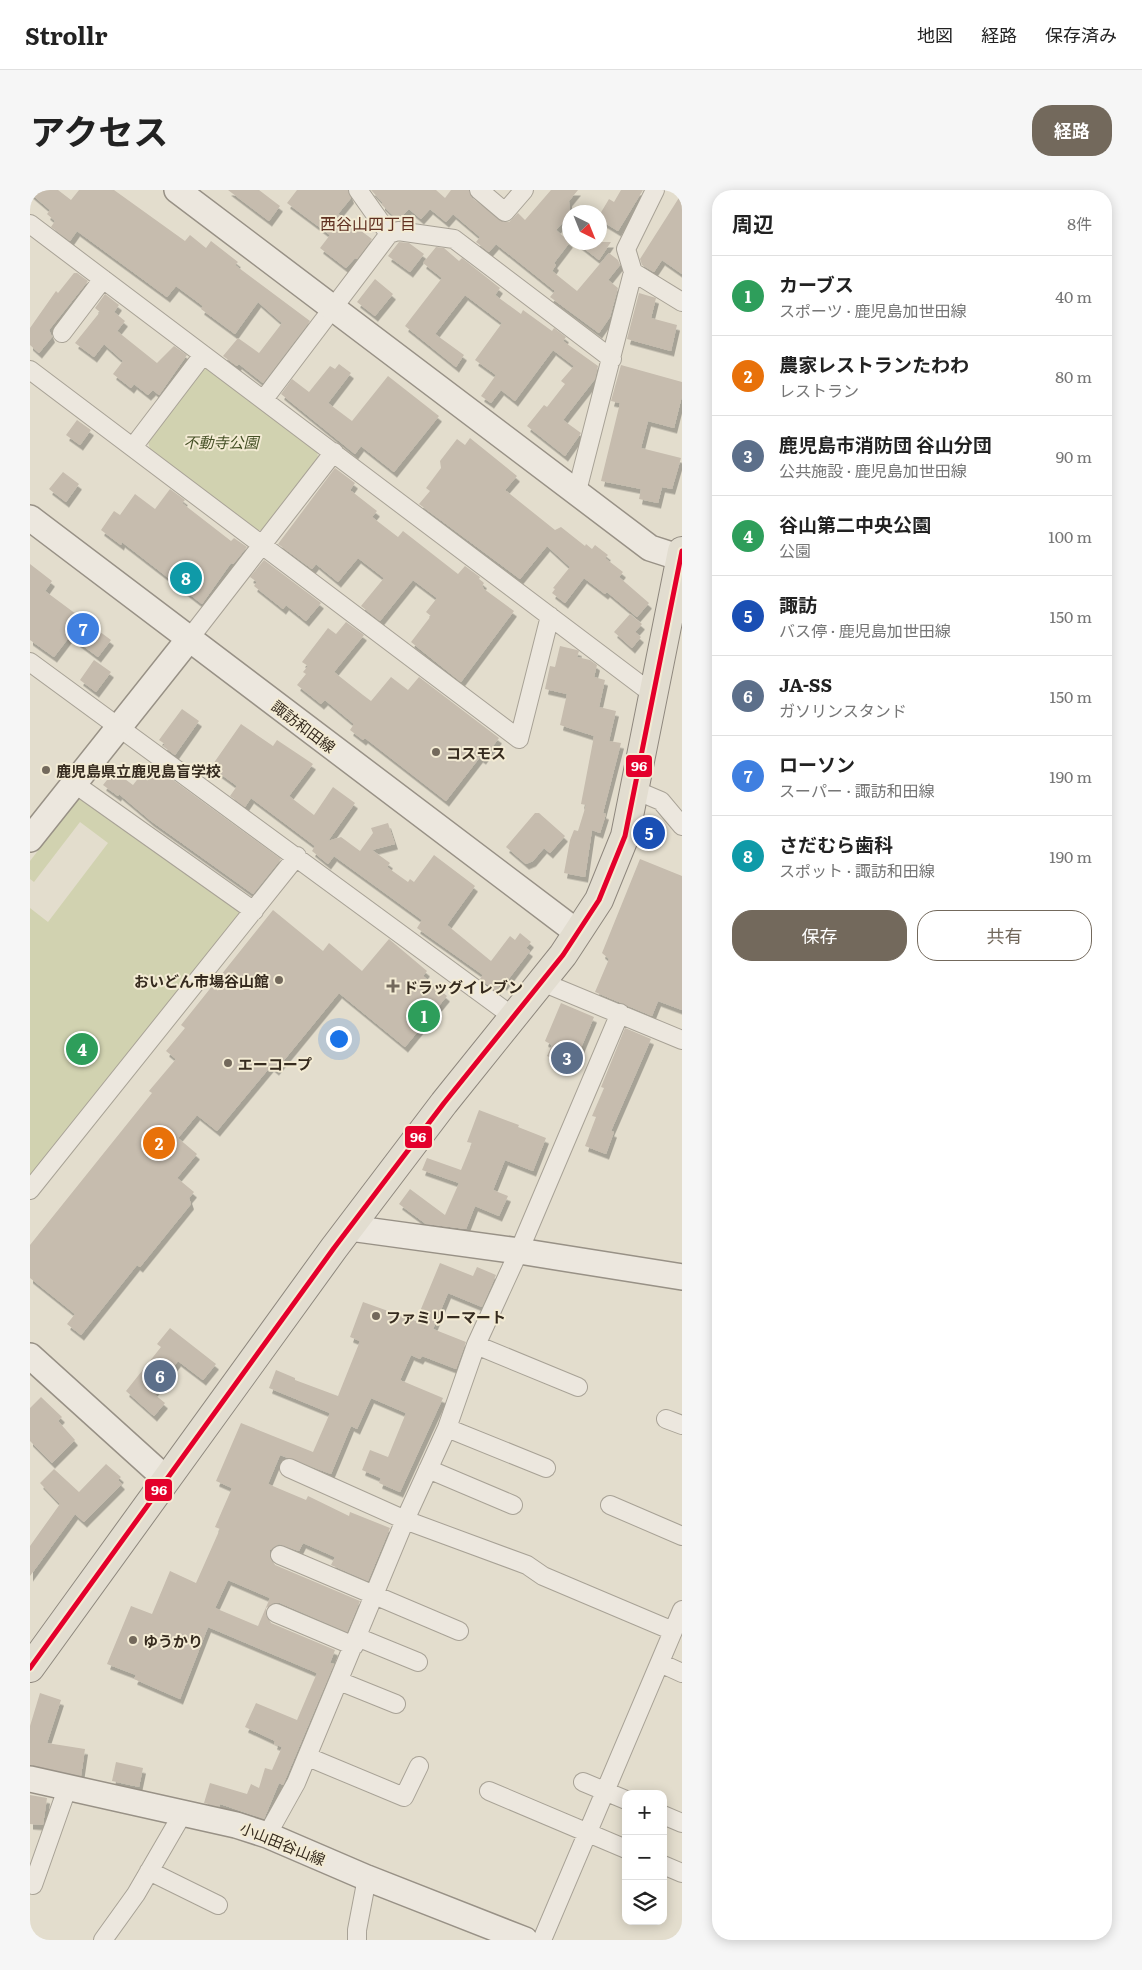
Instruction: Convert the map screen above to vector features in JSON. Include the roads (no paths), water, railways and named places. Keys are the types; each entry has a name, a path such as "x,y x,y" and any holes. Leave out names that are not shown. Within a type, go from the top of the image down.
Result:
{"main road":[{"path":"30,1668 350,1228 435,1114 512,1016 542,982 595,909 625,836 681,554"}],"street":[{"path":"177,190 650,548 681,554"},
{"path":"358,190 389,234"},
{"path":"479,190 505,212 524,190"},
{"path":"577,491 633,272 626,249 655,190"},
{"path":"30,224 654,695"},
{"path":"264,399 389,234 398,231 454,239 612,359"},
{"path":"633,272 682,302"},
{"path":"62,333 103,279"},
{"path":"133,447 204,355"},
{"path":"30,370 518,739 550,616"},
{"path":"30,839 190,639 334,452"},
{"name":"諏訪和田線","path":"30,518 578,933"},
{"path":"30,662 297,856 512,1016"},
{"path":"75,784 254,911"},
{"path":"634,790 661,801 682,826"},
{"path":"30,1190 297,856"},
{"path":"542,982 682,1040"},
{"path":"267,1835 308,1757 405,1520 447,1428 476,1345 519,1250 620,1014"},
{"path":"350,1228 519,1250 682,1277"},
{"path":"476,1345 578,1387"},
{"path":"30,1356 166,1479"},
{"path":"447,1428 546,1468"},
{"path":"289,1468 405,1520 526,1564 543,1576 678,1622 542,1940"},
{"path":"428,1469 513,1505"},
{"path":"682,1524 612,1501 682,1536"},
{"path":"280,1555 459,1631"},
{"path":"276,1613 418,1662"},
{"path":"660,1663 682,1673"},
{"path":"339,1681 396,1704"},
{"path":"308,1757 404,1797 419,1766"},
{"name":"小山田谷山線","path":"30,1779 236,1825 267,1835 367,1878 525,1940"},
{"path":"583,1782 622,1798"},
{"path":"32,1885 68,1786"},
{"path":"489,1791 622,1847"},
{"path":"106,1937 149,1872 183,1813"},
{"path":"667,1817 682,1823"},
{"path":"667,1867 682,1873"},
{"path":"149,1872 218,1905"},
{"path":"357,1940 357,1930 367,1878"}],"place":[{"name":"さだむら歯科","path":"186,578"},
{"name":"ローソン","path":"83,629"},
{"name":"コスモス","path":"436,752"},
{"name":"鹿児島県立鹿児島盲学校","path":"46,770"},
{"name":"諏訪","path":"649,833"},
{"name":"おいどん市場谷山館","path":"279,980"},
{"name":"ドラッグイレブン","path":"393,986"},
{"name":"カーブス","path":"424,1016"},
{"name":"谷山第二中央公園","path":"82,1049"},
{"name":"鹿児島市消防団 谷山分団","path":"567,1058"},
{"name":"エーコープ","path":"228,1063"},
{"name":"農家レストランたわわ","path":"159,1143"},
{"name":"ファミリーマート","path":"376,1316"},
{"name":"JA-SS","path":"160,1376"},
{"name":"ゆうかり","path":"133,1640"}],"district":[{"name":"西谷山四丁目","path":"368,223"}],"park label":[{"name":"不動寺公園","path":"221,441"}]}
